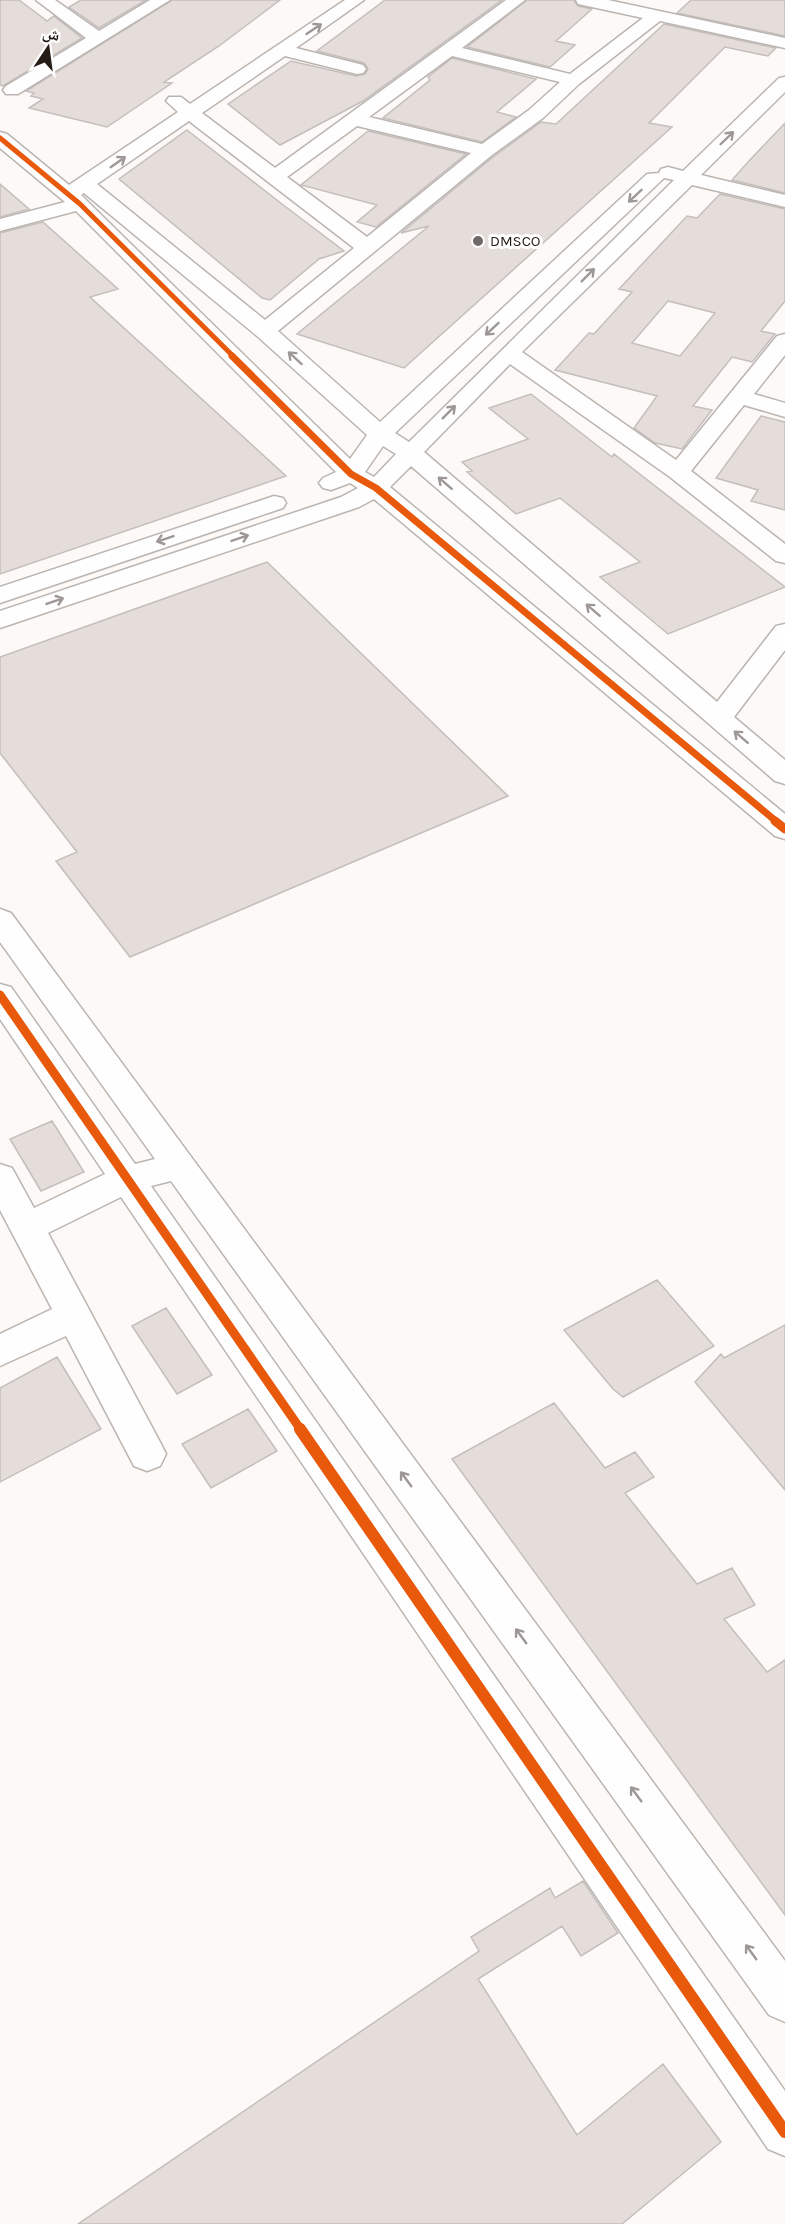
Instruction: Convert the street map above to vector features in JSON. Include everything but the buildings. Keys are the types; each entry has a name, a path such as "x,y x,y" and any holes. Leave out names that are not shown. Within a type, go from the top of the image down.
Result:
{"street":[{"path":"44,0 89,33 99,37"},
{"path":"12,90 162,0"},
{"path":"0,225 72,187 326,0"},
{"path":"136,126 183,106 282,50 356,0"},
{"path":"274,178 517,0"},
{"path":"584,0 785,43"},
{"path":"265,331 485,151 536,114 573,80 656,16"},
{"path":"282,50 357,69"},
{"path":"448,50 573,80"},
{"path":"744,95 785,56"},
{"path":"0,620 350,501 376,488 693,170 775,103 785,82"},
{"path":"183,106 368,248"},
{"path":"356,120 485,151"},
{"path":"4,129 72,187 265,331 380,434 411,453 785,775"},
{"path":"693,170 785,201"},
{"path":"0,595 302,493 351,474 380,434 661,172 693,170 785,183"},
{"path":"72,187 351,474 376,488 785,830"},
{"path":"678,472 785,341"},
{"path":"509,353 678,472 785,556"},
{"path":"740,397 785,410"},
{"path":"719,718 785,632"},
{"path":"0,920 785,1999"},
{"path":"0,994 785,2132"},
{"path":"16,1219 127,1179 179,1166"},
{"path":"0,1177 16,1219 74,1315 147,1454"},
{"path":"0,1351 74,1315"}],"cycle path":[{"path":"0,138 80,204 351,474 376,488 785,829"},
{"path":"0,995 785,2132"}],"place":[{"name":"DMSCO","path":"478,241"}]}
